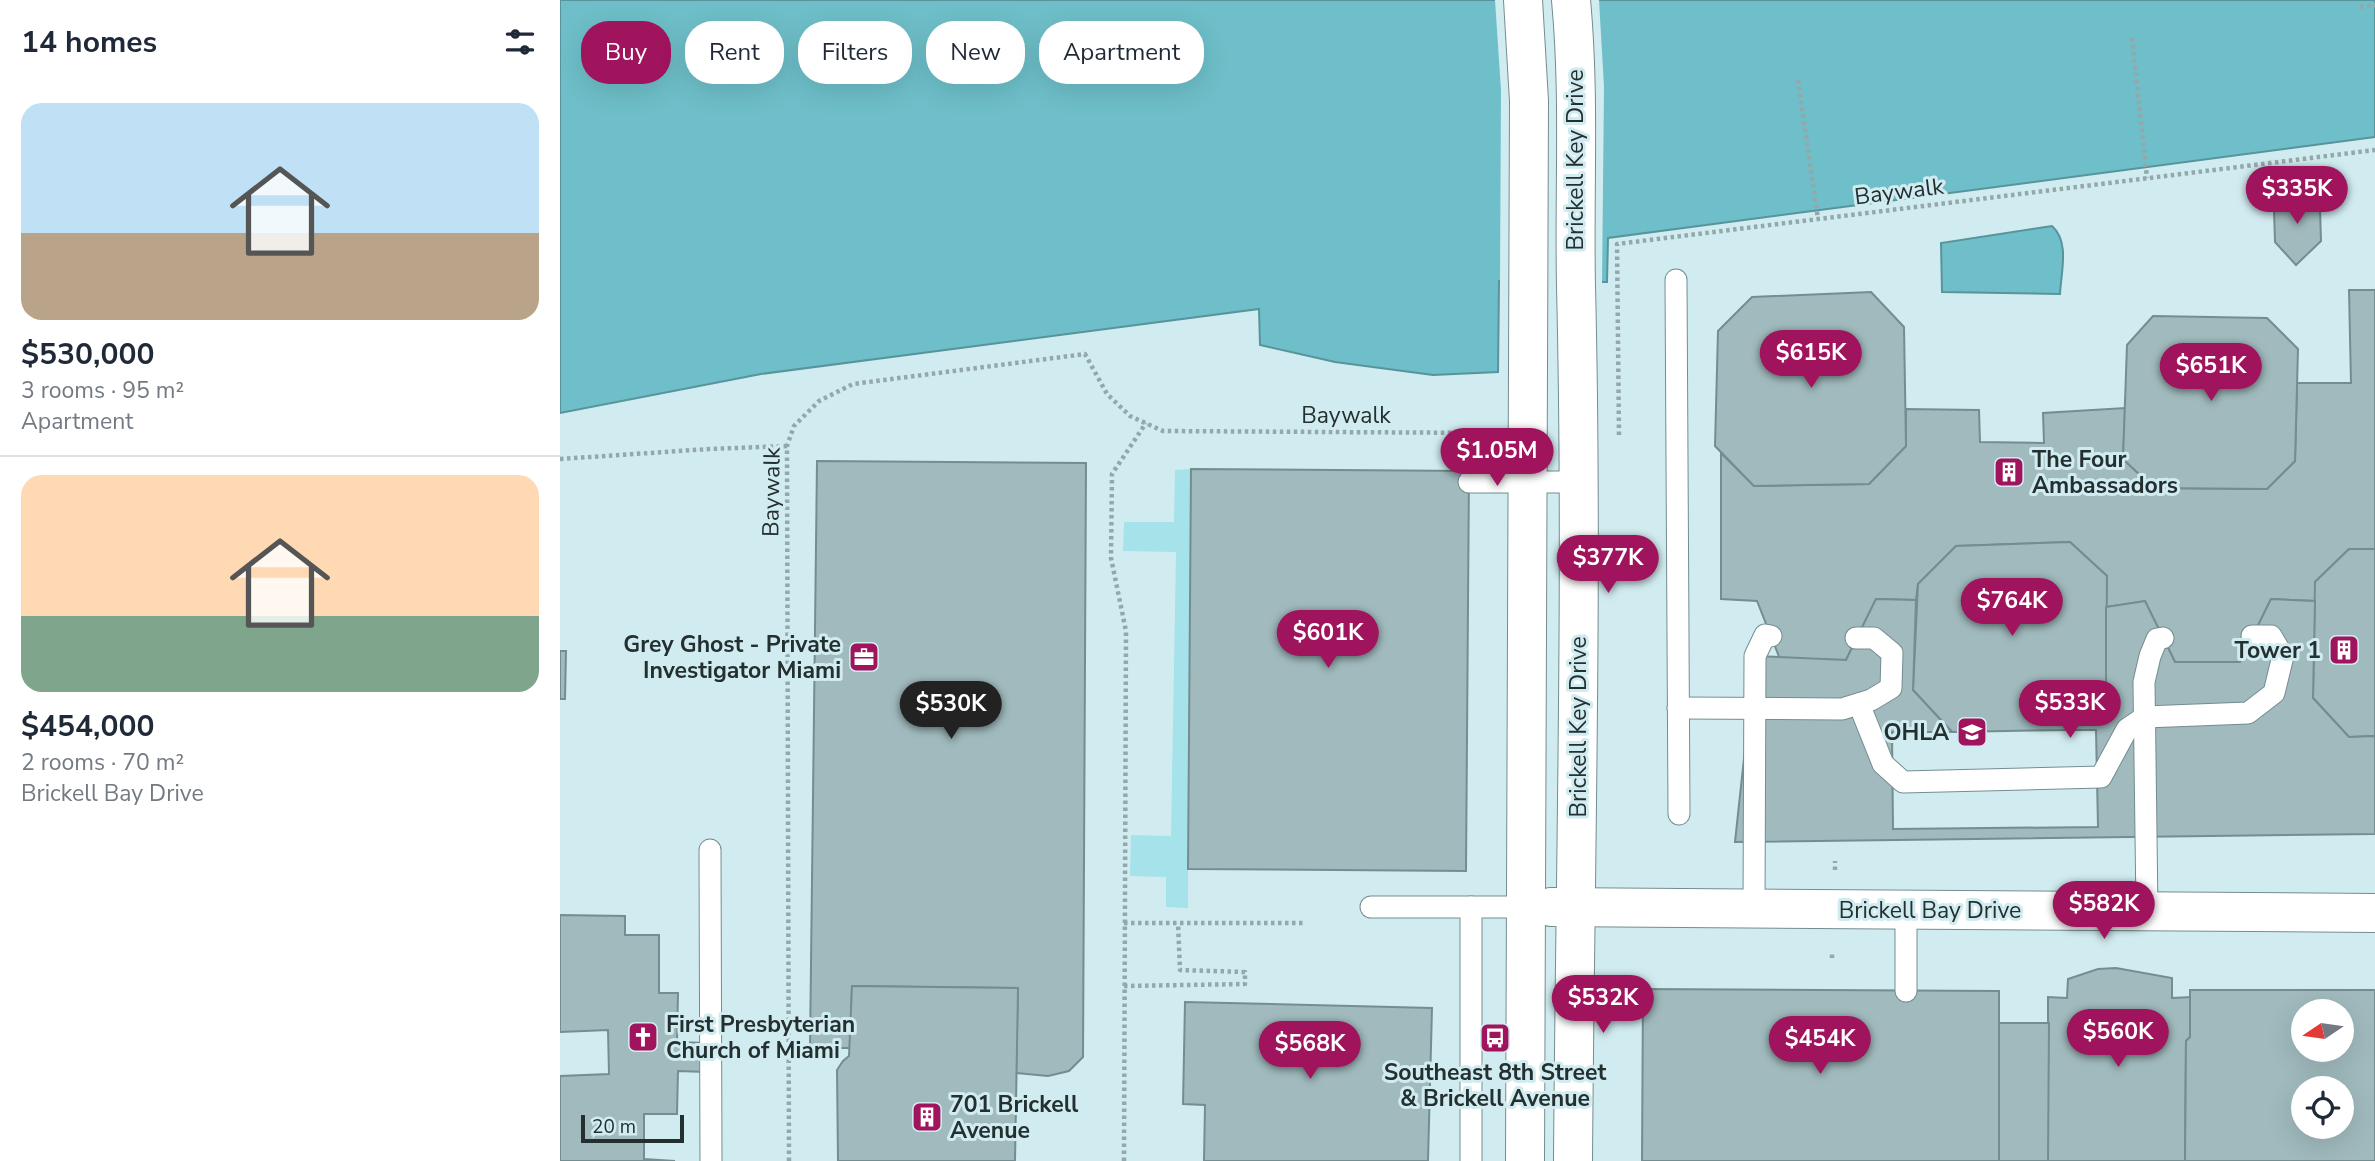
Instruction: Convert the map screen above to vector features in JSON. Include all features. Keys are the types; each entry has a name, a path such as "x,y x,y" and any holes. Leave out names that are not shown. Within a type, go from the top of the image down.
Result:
{"street":[{"name":"Brickell Key Drive","path":"1523,0 1529,101 1525,1161"},
{"name":"Brickell Key Drive","path":"1571,0 1576,89 1578,482 1573,1161"},
{"name":"Brickell Bay Drive","path":"1527,907 2375,913"}],"lane":[{"path":"1676,280 1679,814"},
{"path":"1469,482 1578,482"},
{"path":"1754,908 1755,656 1765,635 1771,636"},
{"path":"1859,704 1883,764 1903,782 2101,778 2127,729 2145,717 2248,713 2274,693 2283,656 2271,636 2252,636"},
{"path":"1678,708 1842,709 1871,700 1891,688 1892,653 1874,638 1856,638"},
{"path":"2147,911 2144,682 2157,639 2163,638"},
{"path":"710,850 711,1161"},
{"path":"1371,907 1527,907"},
{"path":"1471,907 1471,1161"},
{"path":"1906,911 1906,991"}],"path":[{"path":"2360,7 2375,5"},
{"path":"2132,38 2147,178"},
{"path":"1798,79 1818,219"},
{"name":"Baywalk","path":"1619,435 1617,244 2375,150"},
{"name":"Baywalk","path":"789,1161 787,446 793,426 819,401 853,384 1085,354 1107,394 1130,416 1163,431 1504,433"},
{"path":"1124,1161 1126,631 1111,558 1112,474 1146,423"},
{"path":"560,459 787,446"},
{"path":"1835,860 1835,870"},
{"path":"1125,923 1305,923"},
{"path":"1124,986 1245,984 1245,972 1180,970 1178,923"}],"shaded area":[{"path":"560,0 2375,0 2375,137 1608,238 1607,282 1499,281 1498,372 1433,375 1335,362 1260,345 1259,309 761,374 560,413"},
{"path":"2052,226 2058,233 2063,249 2060,294 1942,292 1941,243"},
{"path":"1191,469 1188,908 1166,907 1166,877 1130,876 1131,835 1171,836 1176,552 1123,551 1124,522 1174,522 1175,470"}],"pier":[{"path":"1495,0 1599,0 1604,87 1602,284 1500,283 1501,90"}],"building":[{"path":"2298,188 2320,209 2321,241 2296,265 2275,242 2274,210"},
{"name":"The Four Ambassadors","path":"2349,290 2375,290 2375,549 2349,549 2315,582 2315,601 2271,599 2240,662 2175,662 2145,601 2106,607 2107,576 2070,542 1956,546 1918,584 1916,600 1876,599 1846,660 1780,659 1757,601 1721,599 1721,453 1754,486 1869,484 1906,446 1906,409 1979,410 1980,442 2044,443 2043,413 2125,408 2123,459 2154,488 2267,489 2295,461 2297,383 2351,383"},
{"path":"1871,292 1904,327 1906,446 1869,484 1754,486 1715,446 1718,331 1752,297"},
{"path":"2153,316 2267,318 2298,349 2295,461 2267,489 2154,488 2123,459 2127,345"},
{"path":"817,461 1086,463 1083,1057 1069,1071 1048,1076 1016,1073 1018,988 852,986 850,1048 810,1048"},
{"path":"1191,469 1469,471 1466,871 1188,869"},
{"path":"2070,542 2107,576 2106,692 2067,730 1952,732 1913,690 1918,584 1956,546"},
{"name":"Tower 1","path":"2349,549 2375,549 2375,736 2349,737 2313,698 2315,582"},
{"path":"1876,599 1916,600 1913,690 1952,732 1892,732 1893,829 2098,827 2096,730 2067,730 2106,692 2106,607 2145,601 2175,662 2240,662 2271,599 2315,601 2313,698 2349,737 2375,736 2375,834 1735,842 1755,656 1846,660"},
{"path":"560,651 566,651 565,699 560,699"},
{"name":"First Presbyterian Church of Miami","path":"560,915 625,916 625,935 659,935 659,993 678,993 677,1042 706,1043 706,1072 678,1071 677,1114 644,1114 644,1159 675,1161 560,1161 560,1076 609,1074 608,1030 560,1032"},
{"path":"2116,968 2172,978 2172,998 2191,997 2190,1037 2186,1041 2185,1161 2048,1161 2048,997 2067,998 2068,979 2098,969"},
{"name":"701 Brickell Avenue","path":"852,986 1018,988 1015,1161 838,1161 837,1070 849,1056"},
{"path":"1643,989 1999,991 1999,1161 1642,1161"},
{"path":"2190,990 2375,990 2375,1161 2185,1161 2186,1041 2190,1037"},
{"path":"1185,1002 1432,1008 1428,1161 1204,1161 1205,1105 1183,1104"},
{"path":"1999,1023 2049,1023 2048,1161 1999,1161"}],"place":[{"name":"The Four Ambassadors","path":"2009,472"},
{"name":"Tower 1","path":"2344,650"},
{"name":"Grey Ghost - Private Investigator Miami","path":"864,657"},
{"name":"OHLA","path":"1972,732"},
{"name":"First Presbyterian Church of Miami","path":"643,1037"},
{"name":"Southeast 8th Street & Brickell Avenue","path":"1495,1038"},
{"name":"701 Brickell Avenue","path":"927,1117"}]}
